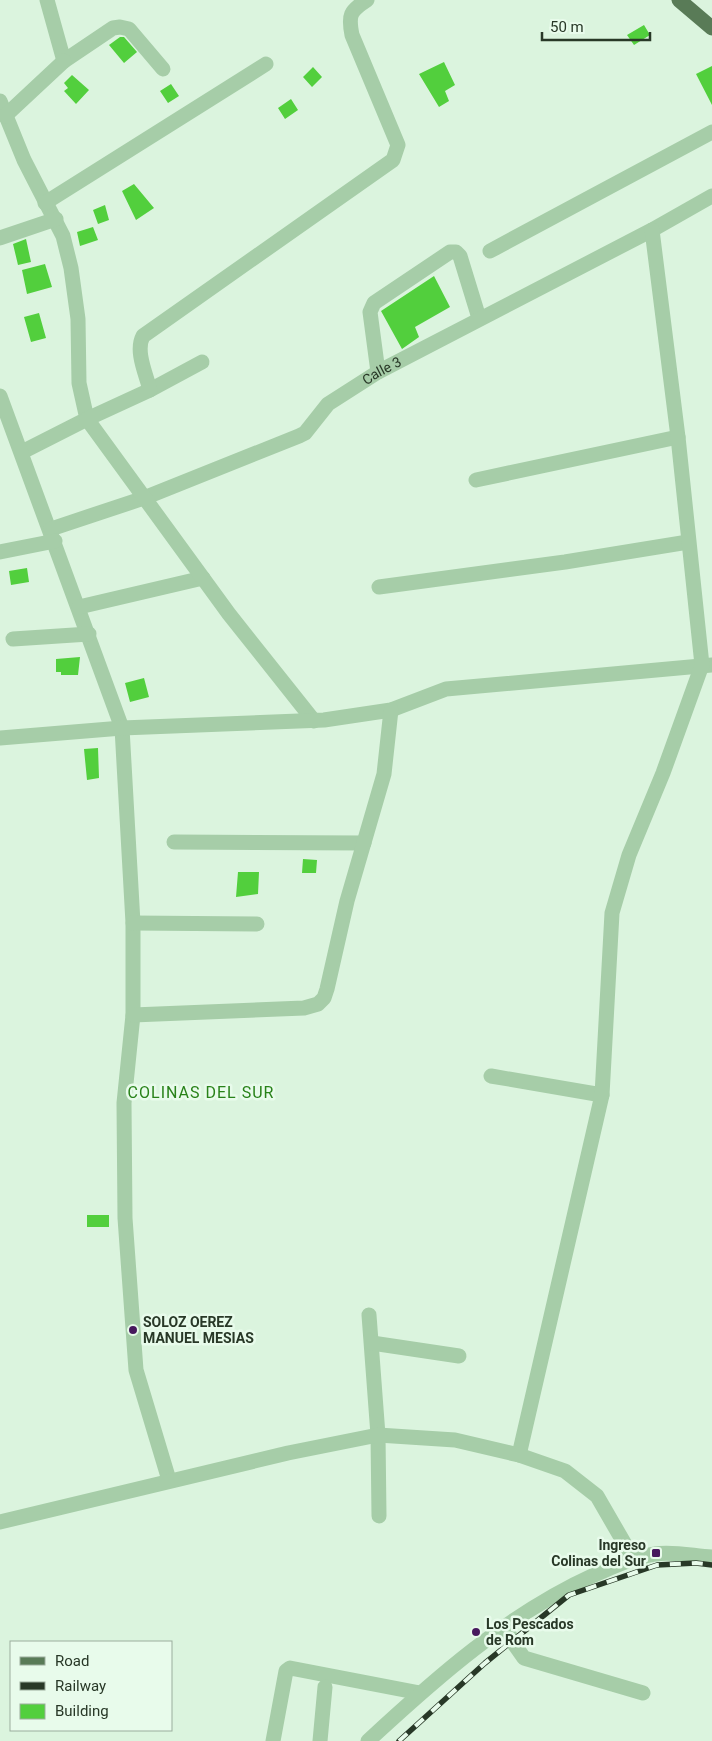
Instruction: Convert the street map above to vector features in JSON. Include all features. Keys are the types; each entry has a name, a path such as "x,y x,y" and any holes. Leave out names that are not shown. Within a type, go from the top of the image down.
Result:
{"main road":[{"path":"679,0 712,28"}],"street":[{"path":"47,0 64,62"},
{"path":"150,390 140,352 140,342 143,336 393,160 398,145 352,35 349,19 352,12 367,0"},
{"path":"163,69 129,29 113,28 2,109 45,203 56,219 71,268 78,319 79,384 87,418 203,578 314,721"},
{"path":"45,203 266,64"},
{"path":"490,251 712,132"},
{"name":"Calle 3","path":"0,552 53,535 305,433 328,404 378,372 652,230 712,196"},
{"path":"0,238 56,219"},
{"path":"519,1455 602,1095 612,913 629,855 707,665 688,542 678,436 652,230"},
{"path":"378,372 370,312 374,303 450,252 456,252 460,256 479,318"},
{"path":"22,452 87,418 150,390 202,362"},
{"path":"0,396 4,419 22,452 122,728 133,923 133,1015 124,1104 124,1218 136,1370 169,1480"},
{"path":"476,480 678,436"},
{"path":"378,587 565,562 688,542"},
{"path":"79,607 203,578"},
{"path":"13,638 88,634"},
{"path":"0,738 122,728 314,721 391,710 446,689 707,665"},
{"path":"133,1015 304,1008 318,1004 324,998 347,902 384,774 391,710"},
{"path":"174,842 364,843"},
{"path":"133,923 257,924"},
{"path":"491,1076 602,1095"},
{"path":"370,1315 378,1436 379,1516"},
{"path":"372,1343 459,1356"},
{"path":"0,1522 169,1480 288,1453 378,1436 455,1440 519,1455 565,1471 597,1496 634,1560"},
{"path":"368,1741 420,1693 470,1652 559,1591 634,1560 656,1553 712,1557"},
{"path":"506,1627 524,1658 643,1693"},
{"path":"273,1741 286,1671 290,1668 420,1693"},
{"path":"320,1741 325,1687"}],"building":[{"path":"644,25 650,35 634,45 627,35"},
{"path":"120,37 124,37 137,52 124,63 109,45"},
{"path":"444,62 455,85 445,91 449,101 439,107 419,74"},
{"path":"712,66 712,105 696,74"},
{"path":"313,67 322,77 312,87 303,77"},
{"path":"72,75 89,90 76,104 64,91 68,88 64,83"},
{"path":"171,84 179,96 168,103 160,91"},
{"path":"291,99 298,110 285,119 278,108"},
{"path":"134,184 154,208 136,220 122,191"},
{"path":"105,205 109,220 98,224 93,210"},
{"path":"93,227 98,240 80,246 77,232"},
{"path":"26,239 31,262 18,265 13,244"},
{"path":"45,264 52,287 27,294 22,270"},
{"path":"434,276 450,307 415,327 419,337 402,349 381,311"},
{"path":"39,313 46,338 31,342 24,317"},
{"path":"27,568 29,582 11,585 9,571"},
{"path":"80,657 78,675 61,675 61,672 56,672 56,659"},
{"path":"144,678 149,697 130,702 125,683"},
{"path":"98,748 99,778 87,780 84,749"},
{"path":"303,859 317,860 316,873 302,873"},
{"path":"238,872 259,872 258,894 236,897"},
{"path":"87,1215 109,1215 109,1227 87,1227"}],"railway":[{"path":"399,1741 485,1663 569,1595 657,1565 696,1563 712,1565"}],"place":[{"name":"SOLOZ OEREZ MANUEL MESIAS","path":"133,1330"},
{"name":"Ingreso Colinas del Sur","path":"656,1553"},
{"name":"Los Pescados de Rom","path":"476,1632"}],"district":[{"name":"COLINAS DEL SUR","path":"201,1092"}]}
